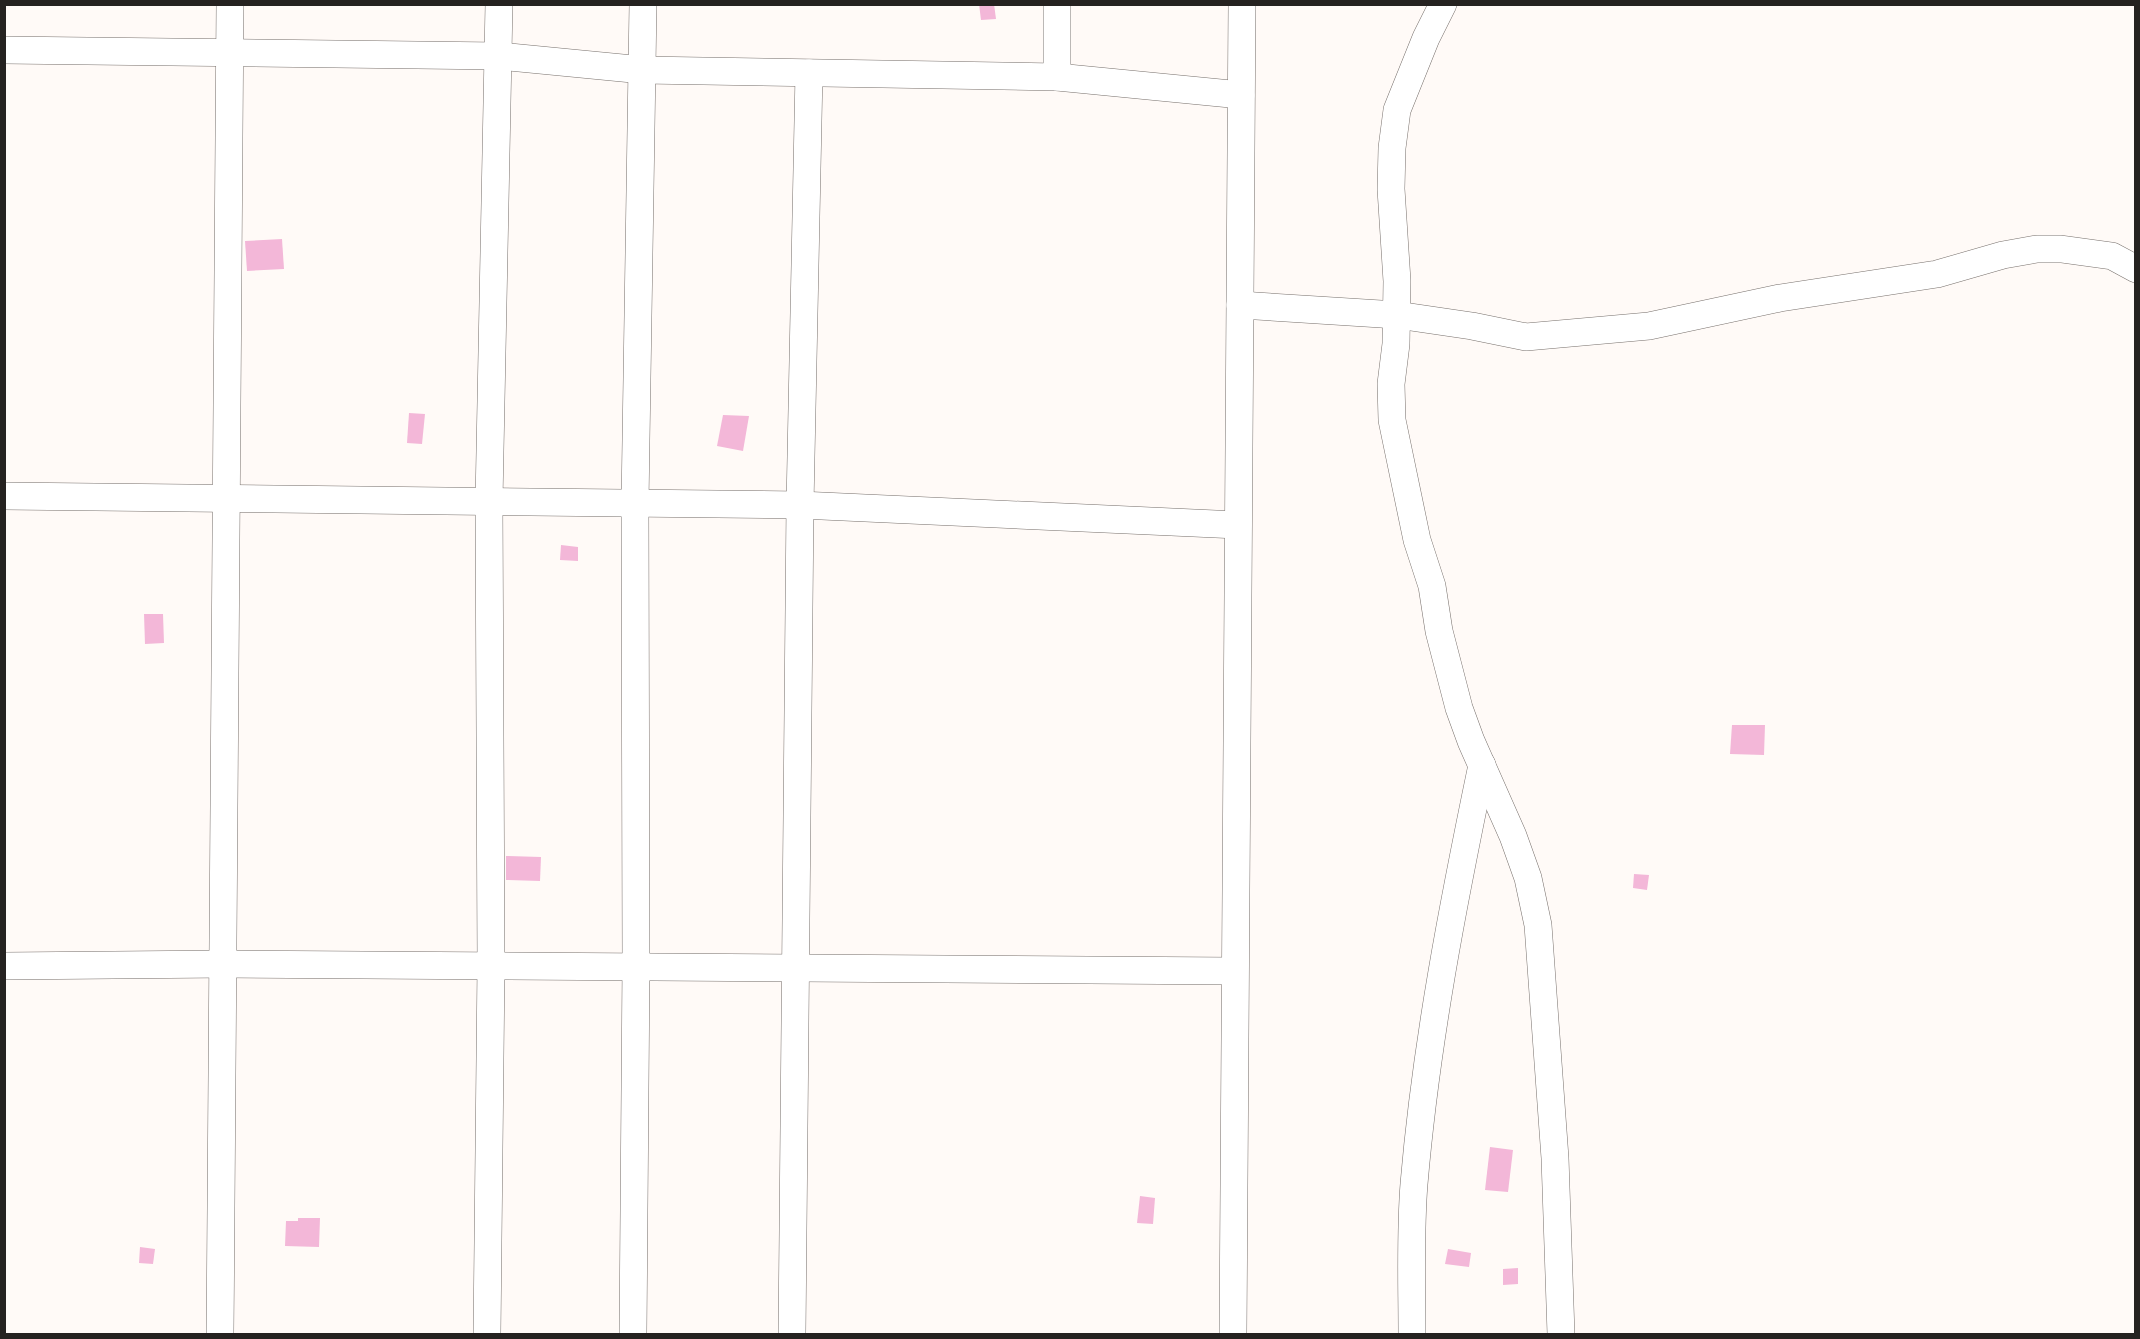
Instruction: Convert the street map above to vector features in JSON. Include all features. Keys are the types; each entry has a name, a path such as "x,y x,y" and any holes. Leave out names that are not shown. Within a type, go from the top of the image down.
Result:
{"street":[{"path":"220,1335 224,964 224,498 230,4"},
{"path":"487,1335 491,966 489,501 499,4"},
{"path":"633,1335 636,966 635,503 644,4"},
{"path":"1057,4 1057,77"},
{"path":"1233,1335 1242,4"},
{"path":"1443,4 1426,38 1397,110 1392,148 1391,189 1397,281 1397,315 1391,384 1392,420 1417,540 1432,586 1438,631 1459,708 1513,836 1528,878 1538,925 1555,1158 1561,1335"},
{"path":"4,50 499,56 643,70 1057,77 1241,95"},
{"path":"792,1335 800,505 808,73"},
{"path":"1240,305 1397,315 1526,337 1649,326 1780,298 1937,274 2003,255 2037,249 2061,249 2112,256 2136,269"},
{"path":"4,496 800,505 1238,525"},
{"path":"1412,1335 1413,1187 1423,1096 1438,987 1457,881 1482,765"},
{"path":"4,966 224,964 1234,971"}],"building":[{"path":"979,4 994,4 996,19 981,20"},
{"path":"282,239 284,269 247,271 245,241"},
{"path":"409,413 425,414 422,444 407,443"},
{"path":"723,415 749,416 743,451 717,446"},
{"path":"561,545 578,547 578,561 560,560"},
{"path":"144,614 163,614 164,643 145,644"},
{"path":"1732,725 1765,725 1764,755 1730,754"},
{"path":"506,856 541,857 540,881 506,880"},
{"path":"1634,874 1649,875 1647,890 1633,888"},
{"path":"1490,1147 1513,1150 1508,1192 1485,1190"},
{"path":"1140,1196 1155,1198 1153,1224 1137,1223"},
{"path":"298,1218 320,1218 319,1247 285,1246 286,1221 298,1221"},
{"path":"140,1247 155,1249 153,1264 139,1263"},
{"path":"1448,1249 1471,1253 1469,1267 1445,1264"},
{"path":"1518,1268 1518,1284 1503,1285 1503,1269"}]}
